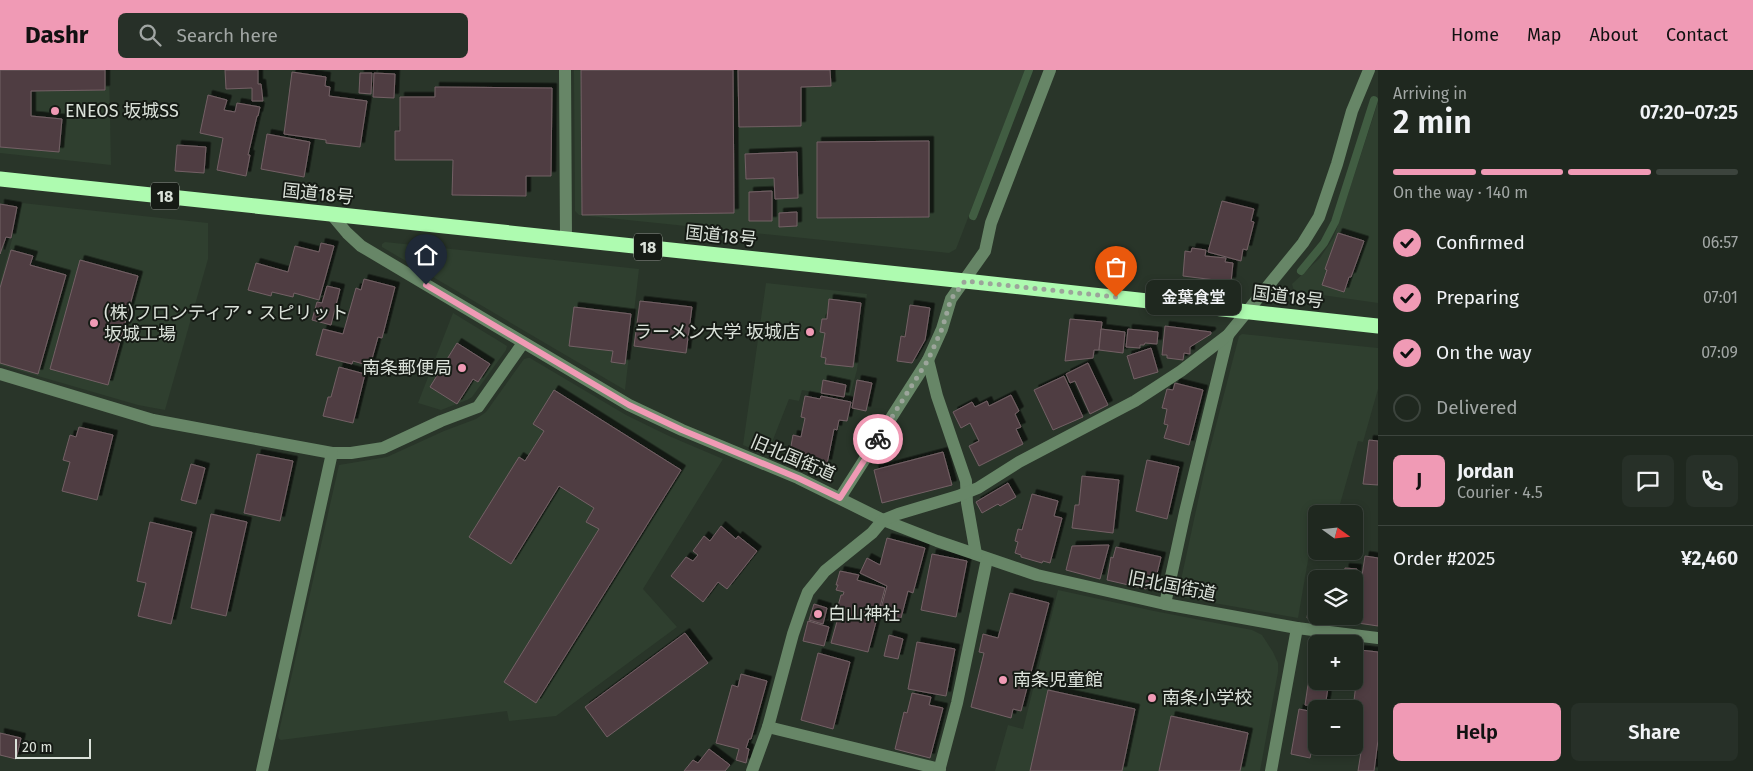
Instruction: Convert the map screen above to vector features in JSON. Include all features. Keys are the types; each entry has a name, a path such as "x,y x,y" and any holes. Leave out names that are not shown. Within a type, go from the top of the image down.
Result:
{"highway":[{"name":"国道18号","path":"0,178 1378,326"}],"street":[{"path":"565,70 566,238"},
{"path":"840,498 928,360 942,329 951,299 985,251 991,223 1050,70"},
{"path":"752,771 768,727 808,592 825,571 872,533 883,520 978,488 1020,462 1135,401 1181,371 1228,335 1303,243 1319,217 1352,111 1371,75"},
{"name":"旧北国街道","path":"331,214 347,234 361,246 629,405 682,430 798,478 883,520 937,541 1037,575 1165,604 1297,628 1378,638"},
{"path":"1165,604 1185,512 1228,335"},
{"path":"0,374 153,420 332,453 351,453 383,448 441,421 478,408 523,343"},
{"path":"768,727 939,770 957,703 982,557 967,503 966,481 937,396 928,360"},
{"path":"262,771 332,453"},
{"path":"1271,771 1297,628"}],"shaded area":[{"name":"ENEOS 坂城SS","path":"0,70 109,70 111,165 0,153"},
{"path":"574,70 1025,70 956,249 949,253 579,215 575,211"},
{"path":"1378,102 1378,303 1294,291 1292,284 1320,258 1334,237"},
{"path":"22,203 208,223 208,259 165,410 138,405 0,365 0,283"},
{"path":"385,242 639,269 625,390 382,247 382,244"},
{"name":"ラーメン大学 坂城店","path":"766,283 867,294 857,370 849,399 802,390 799,401 789,399 767,455 743,445"},
{"name":"南条郵便局","path":"453,313 507,346 472,397 441,410 418,403"},
{"path":"1242,334 1378,348 1378,389 1363,442 1358,441 1340,504 1308,505 1308,560 1298,618 1180,597 1178,594 1206,464 1239,336"},
{"path":"530,358 626,415 723,459 643,589 677,627 556,716 509,721 507,711 279,739 278,736 339,465 387,457 444,431 476,419 486,412 524,359"},
{"name":"南条小学校","path":"1058,590 1252,630 1262,635 1278,663 1278,672 1260,771 995,771 1008,725 1023,729"}],"building":[{"path":"0,70 105,70 105,90 31,91 31,116 62,119 59,152 0,147"},
{"path":"225,70 258,70 258,84 261,84 263,101 252,101 252,88 226,89"},
{"path":"581,70 733,70 734,213 582,215"},
{"path":"738,70 830,70 831,86 801,87 801,126 739,127"},
{"path":"292,72 326,77 325,86 330,87 329,96 367,101 360,147 326,143 326,140 284,134"},
{"path":"360,73 372,73 371,94 359,93"},
{"path":"374,73 395,74 394,98 373,97"},
{"path":"435,87 552,88 551,176 526,176 526,196 452,195 453,160 395,160 395,131 400,131 400,97 435,97"},
{"path":"208,95 227,100 224,110 235,112 237,103 260,107 248,155 250,155 246,176 217,170 223,138 200,133"},
{"path":"267,134 310,142 304,177 261,169"},
{"path":"929,141 929,217 817,218 817,142"},
{"path":"177,145 206,147 204,173 175,171"},
{"path":"797,152 798,198 775,199 774,178 746,179 745,154"},
{"path":"772,191 772,221 749,221 749,192"},
{"path":"1222,201 1254,209 1251,221 1254,222 1247,250 1243,249 1241,261 1208,252"},
{"path":"0,204 17,207 11,238 6,237 0,254"},
{"path":"797,212 797,226 779,227 779,213"},
{"path":"1338,233 1364,241 1344,292 1322,285 1327,270 1325,269"},
{"path":"321,243 334,246 319,300 294,293 293,297 272,292 271,296 248,290 256,263 288,272 295,246 319,252"},
{"path":"1192,248 1206,250 1205,256 1226,258 1225,262 1233,263 1231,282 1183,276 1185,251 1191,252"},
{"path":"11,250 33,256 30,265 66,275 38,374 0,363 0,288"},
{"name":"(株)フロンティア・スピリット 坂城工場","path":"80,260 138,276 108,385 50,369"},
{"path":"364,279 395,287 382,338 378,337 370,366 353,361 352,364 316,355 323,329 343,334 356,288 361,290"},
{"path":"327,286 340,289 331,325 312,320 317,302 322,303"},
{"path":"829,299 861,303 853,367 825,364 826,358 821,357 825,333 820,332 822,319 827,319"},
{"path":"640,301 692,307 686,353 634,346"},
{"path":"910,305 930,308 925,340 912,363 897,361 901,336 905,337"},
{"path":"574,307 631,314 625,364 611,362 613,351 569,346"},
{"path":"1070,319 1102,322 1099,350 1094,350 1093,358 1065,361"},
{"path":"1165,326 1211,332 1211,334 1190,347 1190,354 1184,353 1183,360 1167,358 1167,355 1162,355"},
{"path":"1101,329 1125,332 1123,353 1099,350"},
{"path":"1128,329 1158,332 1157,344 1145,343 1140,345 1140,348 1126,347"},
{"path":"457,343 490,364 478,382 473,379 457,404 430,387"},
{"path":"1151,348 1158,372 1134,379 1127,356"},
{"path":"1088,363 1108,405 1090,414 1075,381 1070,383 1066,374"},
{"path":"339,367 365,374 353,423 323,416 328,397 331,397"},
{"path":"1064,376 1083,417 1053,430 1034,390"},
{"path":"823,380 846,385 844,397 821,393"},
{"path":"857,380 872,383 866,411 852,408"},
{"path":"1175,383 1203,390 1189,445 1164,438 1168,425 1164,424 1167,409 1162,408 1167,389 1173,390"},
{"path":"554,390 681,470 536,703 504,682 599,529 586,522 594,508 559,486 511,564 469,537 519,457 525,461 544,431 533,424"},
{"path":"1011,395 1019,411 1015,414 1021,427 1016,429 1023,444 979,466 969,446 979,441 970,423 961,428 953,412 972,402 975,407 987,401 989,406"},
{"path":"805,396 820,399 821,396 851,402 847,421 839,420 837,430 834,429 827,464 789,457 793,435 801,437 805,418 801,417"},
{"path":"79,427 113,435 97,500 62,491 70,462 63,460 70,435 76,437"},
{"path":"1369,440 1378,441 1378,485 1363,484"},
{"path":"943,452 952,485 882,503 874,470"},
{"path":"257,454 293,461 280,521 244,513"},
{"path":"1147,460 1179,467 1167,519 1136,511"},
{"path":"191,464 205,468 196,504 181,500"},
{"path":"1082,476 1119,480 1113,533 1072,528 1075,505 1079,505"},
{"path":"1008,483 1016,497 982,513 976,502"},
{"path":"1032,494 1058,501 1054,516 1062,518 1050,563 1043,561 1042,563 1021,557 1021,555 1015,553 1018,542 1015,541 1018,529 1022,530"},
{"path":"211,514 247,522 226,616 191,608"},
{"path":"150,522 192,532 171,624 138,616 146,583 137,581"},
{"path":"721,526 736,539 738,536 757,551 727,589 718,582 703,602 671,576 686,557 693,561 698,555 693,551 704,536 710,541"},
{"path":"887,538 925,548 913,593 908,591 901,618 880,612 887,586 860,573 867,558 880,565"},
{"path":"1109,545 1100,579 1066,570 1072,546"},
{"path":"1116,547 1161,557 1154,586 1147,584 1146,589 1107,580 1111,557 1113,558"},
{"path":"932,554 967,561 956,617 921,610"},
{"path":"1365,556 1378,558 1378,626 1363,624 1363,570"},
{"path":"1345,568 1357,569 1357,570 1345,570"},
{"path":"840,571 859,575 857,580 885,588 868,652 831,643 841,607 838,606 841,595 844,592 836,590"},
{"name":"南条児童館","path":"1010,593 1049,603 1021,711 1013,709 1011,718 971,707 984,653 979,652 983,634 998,638"},
{"name":"白山神社","path":"814,604 827,608 823,624 809,620"},
{"path":"808,621 829,627 824,646 803,641"},
{"path":"685,633 708,663 607,737 585,707"},
{"path":"889,635 903,639 898,659 884,656"},
{"path":"917,642 955,649 946,696 908,689"},
{"path":"1363,650 1378,652 1378,740 1374,771 1358,771 1361,755 1363,755 1363,700 1354,700 1355,690 1363,690"},
{"path":"818,653 850,662 833,729 801,720"},
{"path":"741,674 767,681 751,739 749,739 746,748 749,749 746,763 736,760 739,749 716,743 732,685 738,687"},
{"path":"1308,685 1308,690 1328,690 1326,700 1308,700 1308,705 1305,705"},
{"path":"1048,690 1135,709 1122,771 1030,771"},
{"path":"912,693 931,697 929,705 943,708 930,758 895,749 904,712 907,713"},
{"path":"1299,709 1308,711 1308,755 1311,755 1310,758 1291,754"},
{"path":"1171,716 1248,733 1240,771 1159,771"},
{"path":"0,733 21,738 16,759 0,755"},
{"path":"709,749 730,765 725,771 684,771 693,760 698,763"}],"waterway":[{"path":"973,216 1029,70"},
{"path":"1301,271 1324,243 1335,222 1374,100"}],"way so far":[{"path":"878,439 928,360 942,329 951,299 965,281 1116,297"}],"place":[{"name":"ENEOS 坂城SS","path":"55,111"},
{"name":"金葉食堂","path":"1116,297"},
{"name":"(株)フロンティア・スピリット 坂城工場","path":"94,323"},
{"name":"ラーメン大学 坂城店","path":"810,332"},
{"name":"南条郵便局","path":"462,368"},
{"name":"白山神社","path":"818,614"},
{"name":"南条児童館","path":"1003,680"},
{"name":"南条小学校","path":"1152,698"}],"route":[{"path":"426,285 629,405 682,430 798,478 840,498 878,439"}]}
